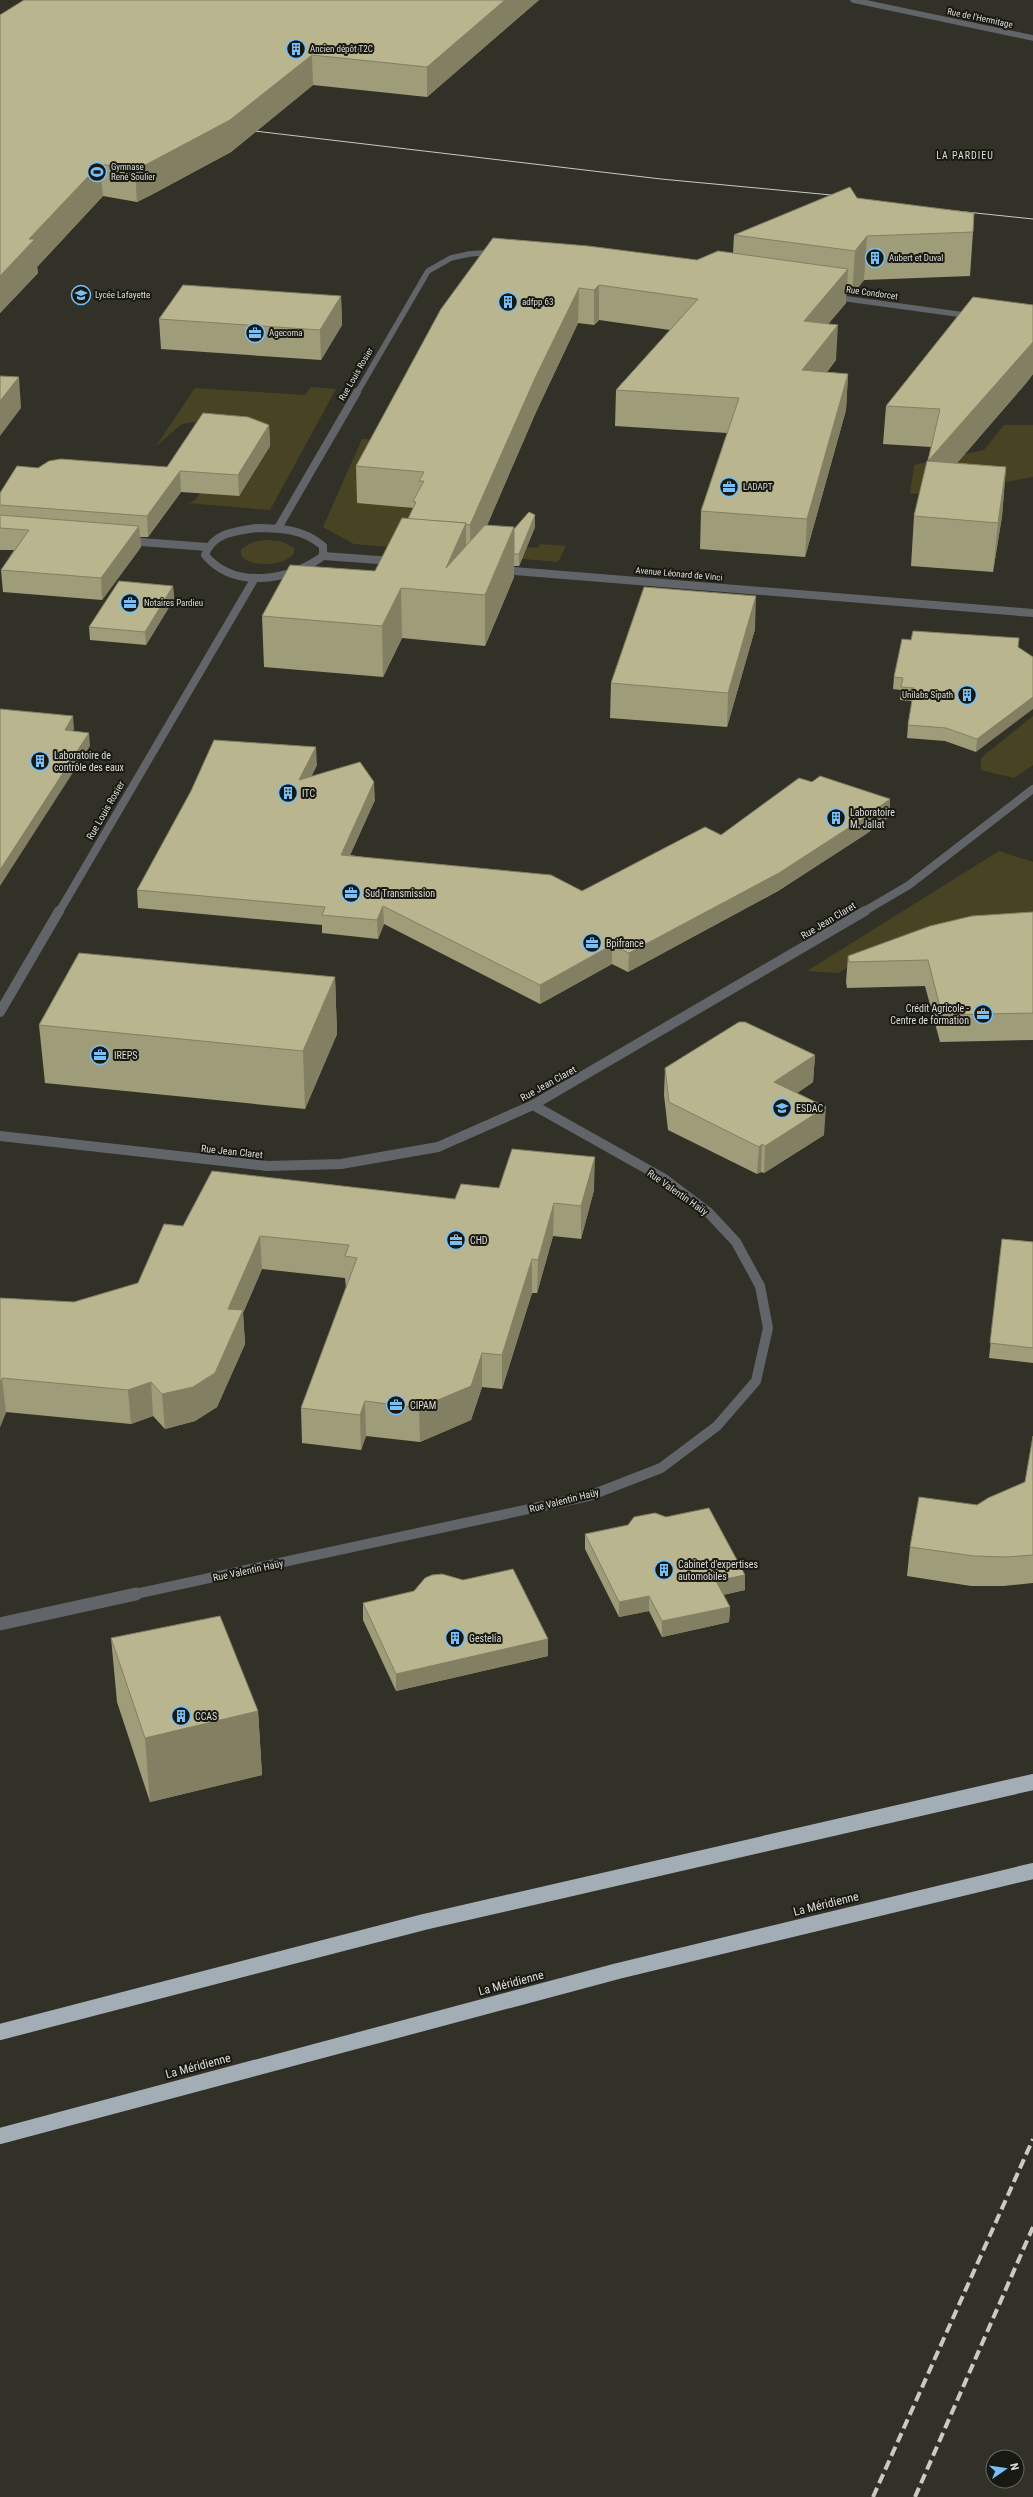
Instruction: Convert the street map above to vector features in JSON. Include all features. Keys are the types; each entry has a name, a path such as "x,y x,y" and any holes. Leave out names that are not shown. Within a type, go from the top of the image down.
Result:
{"highway":[{"path":"0,2032 424,1922 1033,1782"},
{"name":"La Méridienne","path":"0,2136 618,1971 1033,1871"}],"street":[{"name":"Rue de l'Hermitage","path":"853,0 1033,38"},
{"name":"Rue Louis Rosier","path":"278,528 428,271 445,259 470,254 506,252"},
{"name":"Rue Condorcet","path":"824,296 980,317"},
{"path":"256,528 278,528 299,531 315,537 323,546 323,556 314,565 299,572 278,577 255,578 235,575 220,570 209,563 205,555 207,547 217,538 235,531 256,528"},
{"path":"118,540 207,547"},
{"path":"323,556 398,562"},
{"name":"Avenue Léonard de Vinci","path":"493,569 1033,613"},
{"name":"Rue Louis Rosier","path":"0,1012 255,578"},
{"name":"Rue Jean Claret","path":"0,1136 268,1166 341,1164 438,1147 532,1105 909,885 1033,789"},
{"name":"Rue Valentin Haüy","path":"0,1624 589,1496 661,1468 717,1426 756,1382 768,1328 760,1286 736,1242 708,1212 663,1178 532,1105"}],"shaded area":[{"path":"311,387 336,389 270,510 187,503 194,501 200,493 239,496 206,420 182,424 156,446 195,388 305,395"},
{"path":"1004,425 1033,425 1033,477 951,492 910,494 914,465 984,450"},
{"path":"362,439 389,440 405,508 415,509 414,539 538,548 540,544 566,546 558,562 354,544 323,527"},
{"path":"265,540 281,541 294,548 294,554 283,561 268,564 252,562 241,556 241,549 253,542"},
{"path":"1033,716 1033,765 1014,778 981,770 981,758"},
{"path":"999,851 1033,862 1033,917 891,943 838,973 807,971"}],"building":[{"path":"24,0 505,0 427,67 312,55 230,120 151,162 135,170 100,164 29,239 35,239 0,276 0,15"},
{"path":"850,187 857,198 974,213 973,232 867,236 855,251 734,235"},
{"path":"493,238 588,246 697,260 718,251 848,269 804,321 838,325 802,370 848,374 807,519 701,511 739,398 616,390 698,299 599,285 594,290 579,288 536,376 470,525 465,524 466,523 408,519 416,502 413,501 424,481 419,481 424,472 356,466 441,309"},
{"path":"183,285 341,296 320,330 159,319"},
{"path":"973,297 1033,305 1033,342 928,461 940,409 886,406"},
{"path":"0,376 19,377 0,401"},
{"path":"203,413 248,417 269,425 238,475 180,471 147,516 0,505 0,493 17,466 38,468 49,461 61,459 167,467"},
{"path":"927,461 1006,467 998,523 914,516"},
{"path":"529,512 535,515 519,554 514,554 514,529"},
{"path":"0,515 139,526 101,578 1,570 29,530 0,528"},
{"path":"402,518 466,523 446,568 485,525 514,527 485,595 401,588 382,626 262,616 290,565 375,571"},
{"path":"119,581 173,586 145,632 89,627"},
{"path":"644,587 756,596 728,693 611,683"},
{"name":"Unilabs Sipath","path":"913,631 1019,638 1018,647 1033,657 1033,697 977,739 946,728 908,725 914,688 901,687 903,678 894,677 902,639 911,640"},
{"path":"0,709 73,716 65,730 89,733 0,870"},
{"path":"214,740 316,747 299,780 360,762 374,782 341,855 551,875 582,891 705,827 721,835 799,778 812,782 820,776 890,799 867,816 779,873 629,953 612,945 540,985 383,906 377,920 322,915 325,907 137,890 191,791"},
{"name":"Crédit Agricole - Centre de formation","path":"1033,912 1033,1013 942,1015 928,960 849,962 848,956 930,926 972,916"},
{"path":"79,953 335,977 303,1051 39,1025"},
{"path":"739,1022 745,1022 815,1055 774,1082 826,1107 765,1146 762,1144 759,1147 669,1102 665,1068"},
{"path":"512,1149 595,1157 581,1206 554,1203 538,1260 532,1259 502,1355 482,1353 471,1386 419,1408 365,1401 360,1415 301,1408 357,1258 345,1256 349,1245 260,1236 228,1309 243,1310 215,1373 193,1387 162,1394 151,1382 128,1390 2,1378 0,1383 0,1298 74,1302 138,1283 164,1224 183,1226 212,1171 455,1199 461,1184 499,1188"},
{"path":"1002,1239 1033,1242 1033,1348 990,1343"},
{"path":"1033,1436 1033,1555 1006,1557 974,1556 910,1547 919,1497 977,1505 988,1498 1025,1482"},
{"name":"Cabinet d'expertises automobiles","path":"709,1508 745,1575 716,1581 730,1607 662,1621 649,1596 619,1602 585,1534 628,1525 634,1517 655,1513 666,1517"},
{"name":"Gestelia","path":"513,1569 548,1639 396,1674 363,1603 414,1591 425,1578 432,1575 442,1574 463,1580"},
{"path":"220,1616 258,1711 145,1738 111,1638"}],"tram line":[{"path":"246,130 661,179 842,196"},
{"path":"947,210 1033,219"}],"railway":[{"path":"873,2497 1033,2139"},
{"path":"915,2497 1033,2227"}],"place":[{"name":"Ancien dépôt T2C","path":"296,49"},
{"name":"Gymnase René Soulier","path":"97,172"},
{"name":"Aubert et Duval","path":"875,258"},
{"name":"Lycée Lafayette","path":"81,295"},
{"name":"adfpp 63","path":"508,302"},
{"name":"Agecoma","path":"255,333"},
{"name":"LADAPT","path":"729,487"},
{"name":"Notaires Pardieu","path":"130,603"},
{"name":"Unilabs Sipath","path":"967,695"},
{"name":"Laboratoire de contrôle des eaux","path":"40,761"},
{"name":"ITC","path":"288,793"},
{"name":"Laboratoire M. Jallat","path":"836,818"},
{"name":"Sud Transmission","path":"351,893"},
{"name":"Bpifrance","path":"592,943"},
{"name":"Crédit Agricole - Centre de formation","path":"983,1014"},
{"name":"IREPS","path":"100,1055"},
{"name":"ESDAC","path":"782,1108"},
{"name":"CHD","path":"456,1240"},
{"name":"CIPAM","path":"396,1405"},
{"name":"Cabinet d'expertises automobiles","path":"664,1570"},
{"name":"Gestelia","path":"455,1638"},
{"name":"CCAS","path":"181,1716"}],"district":[{"name":"LA PARDIEU","path":"965,155"}]}
